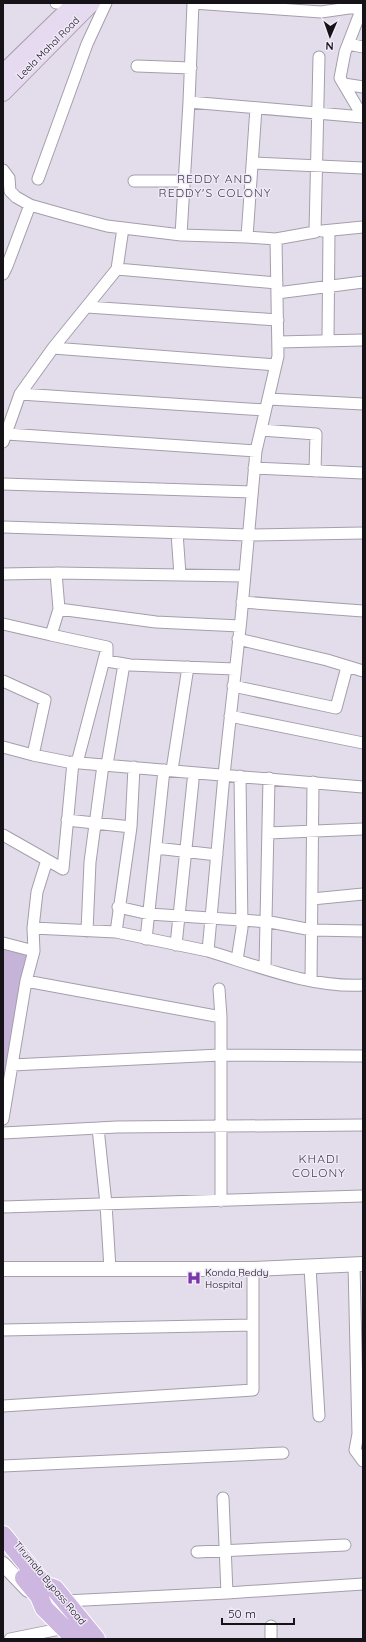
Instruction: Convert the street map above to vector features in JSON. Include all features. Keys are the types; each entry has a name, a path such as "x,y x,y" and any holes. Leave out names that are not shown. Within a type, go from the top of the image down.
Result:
{"main road":[{"name":"Leela Mahal Road","path":"3,92 92,3"},
{"name":"Leela Mahal Road","path":"3,73 74,4"},
{"path":"3,1535 49,1596"},
{"path":"3,1553 49,1596"},
{"name":"Tirumala Bypass Road","path":"49,1596 70,1634"},
{"name":"Tirumala Bypass Road","path":"49,1596 96,1639"}],"street":[{"path":"56,3 74,4"},
{"path":"38,179 87,44 106,3"},
{"path":"181,235 193,3 321,12 362,6 345,52 340,78 363,117"},
{"path":"348,44 363,47"},
{"path":"315,232 319,57"},
{"path":"137,66 190,68"},
{"path":"344,84 363,87"},
{"path":"189,102 363,117"},
{"path":"247,238 256,108"},
{"path":"252,163 363,168"},
{"path":"3,170 9,178 10,191 16,197 30,205 107,226 181,235 247,238 276,238 363,227"},
{"path":"134,181 184,181"},
{"path":"3,274 8,266 30,205"},
{"path":"123,228 117,269 53,348 20,394 5,438 256,451"},
{"path":"328,340 329,231"},
{"path":"208,951 216,855 240,626 256,451 278,356 276,238"},
{"path":"117,269 277,288 329,286 363,282"},
{"path":"86,307 278,320"},
{"path":"278,342 363,340"},
{"path":"53,348 276,365"},
{"path":"20,394 266,410"},
{"path":"268,399 363,404"},
{"path":"261,430 316,434 316,471"},
{"path":"254,468 363,473"},
{"path":"3,484 252,492"},
{"path":"3,527 248,535 363,533"},
{"path":"177,532 180,575"},
{"path":"3,574 56,573 244,576"},
{"path":"51,635 59,609 56,573"},
{"path":"242,602 363,611"},
{"path":"59,609 156,622 240,626"},
{"path":"3,624 107,647"},
{"path":"238,639 327,660 363,671"},
{"path":"107,647 107,661 124,664 235,669"},
{"path":"3,835 63,869 67,820 75,762 107,647"},
{"path":"87,931 90,862 95,823 124,664"},
{"path":"146,939 156,848 168,770 188,667"},
{"path":"233,686 336,708 347,667"},
{"path":"3,681 46,700 33,756"},
{"path":"230,716 363,743"},
{"path":"3,747 33,756 75,762 363,787"},
{"path":"116,932 118,907 131,827 134,767"},
{"path":"237,960 242,921 240,776"},
{"path":"265,968 269,778"},
{"path":"176,945 192,781"},
{"path":"311,981 313,782"},
{"path":"67,820 131,827"},
{"path":"268,833 363,829"},
{"path":"156,848 216,855"},
{"path":"3,1118 26,981 34,951 33,928 37,892 47,860"},
{"path":"312,899 363,894"},
{"path":"118,907 149,914 266,922 312,930 363,931"},
{"path":"33,928 116,932 208,951 311,981 345,986 363,985"},
{"path":"3,943 34,951"},
{"path":"26,981 220,1017"},
{"path":"219,989 221,1201"},
{"path":"12,1065 220,1056 363,1056"},
{"path":"3,1133 98,1128 363,1125"},
{"path":"98,1128 106,1204 110,1269"},
{"path":"3,1207 363,1196"},
{"path":"3,1269 253,1270 359,1264 358,1434 355,1450 363,1461"},
{"path":"310,1267 319,1416"},
{"path":"3,1406 253,1390 253,1270"},
{"path":"3,1330 253,1326"},
{"path":"3,1466 283,1453"},
{"path":"223,1498 227,1593"},
{"name":"Tirumala Bypass Road","path":"3,1528 49,1596"},
{"path":"197,1552 345,1545"},
{"name":"Tirumala Bypass Road","path":"3,1564 49,1596"},
{"path":"49,1596 227,1593 363,1584"},
{"path":"271,1626 271,1639"},
{"path":"10,1639 70,1634"}],"shaded area":[{"path":"3,943 34,951 3,1119"}],"place":[{"name":"Konda Reddy Hospital","path":"194,1278"}],"district":[{"name":"REDDY AND REDDY'S COLONY","path":"215,185"},
{"name":"KHADI COLONY","path":"319,1165"}]}
